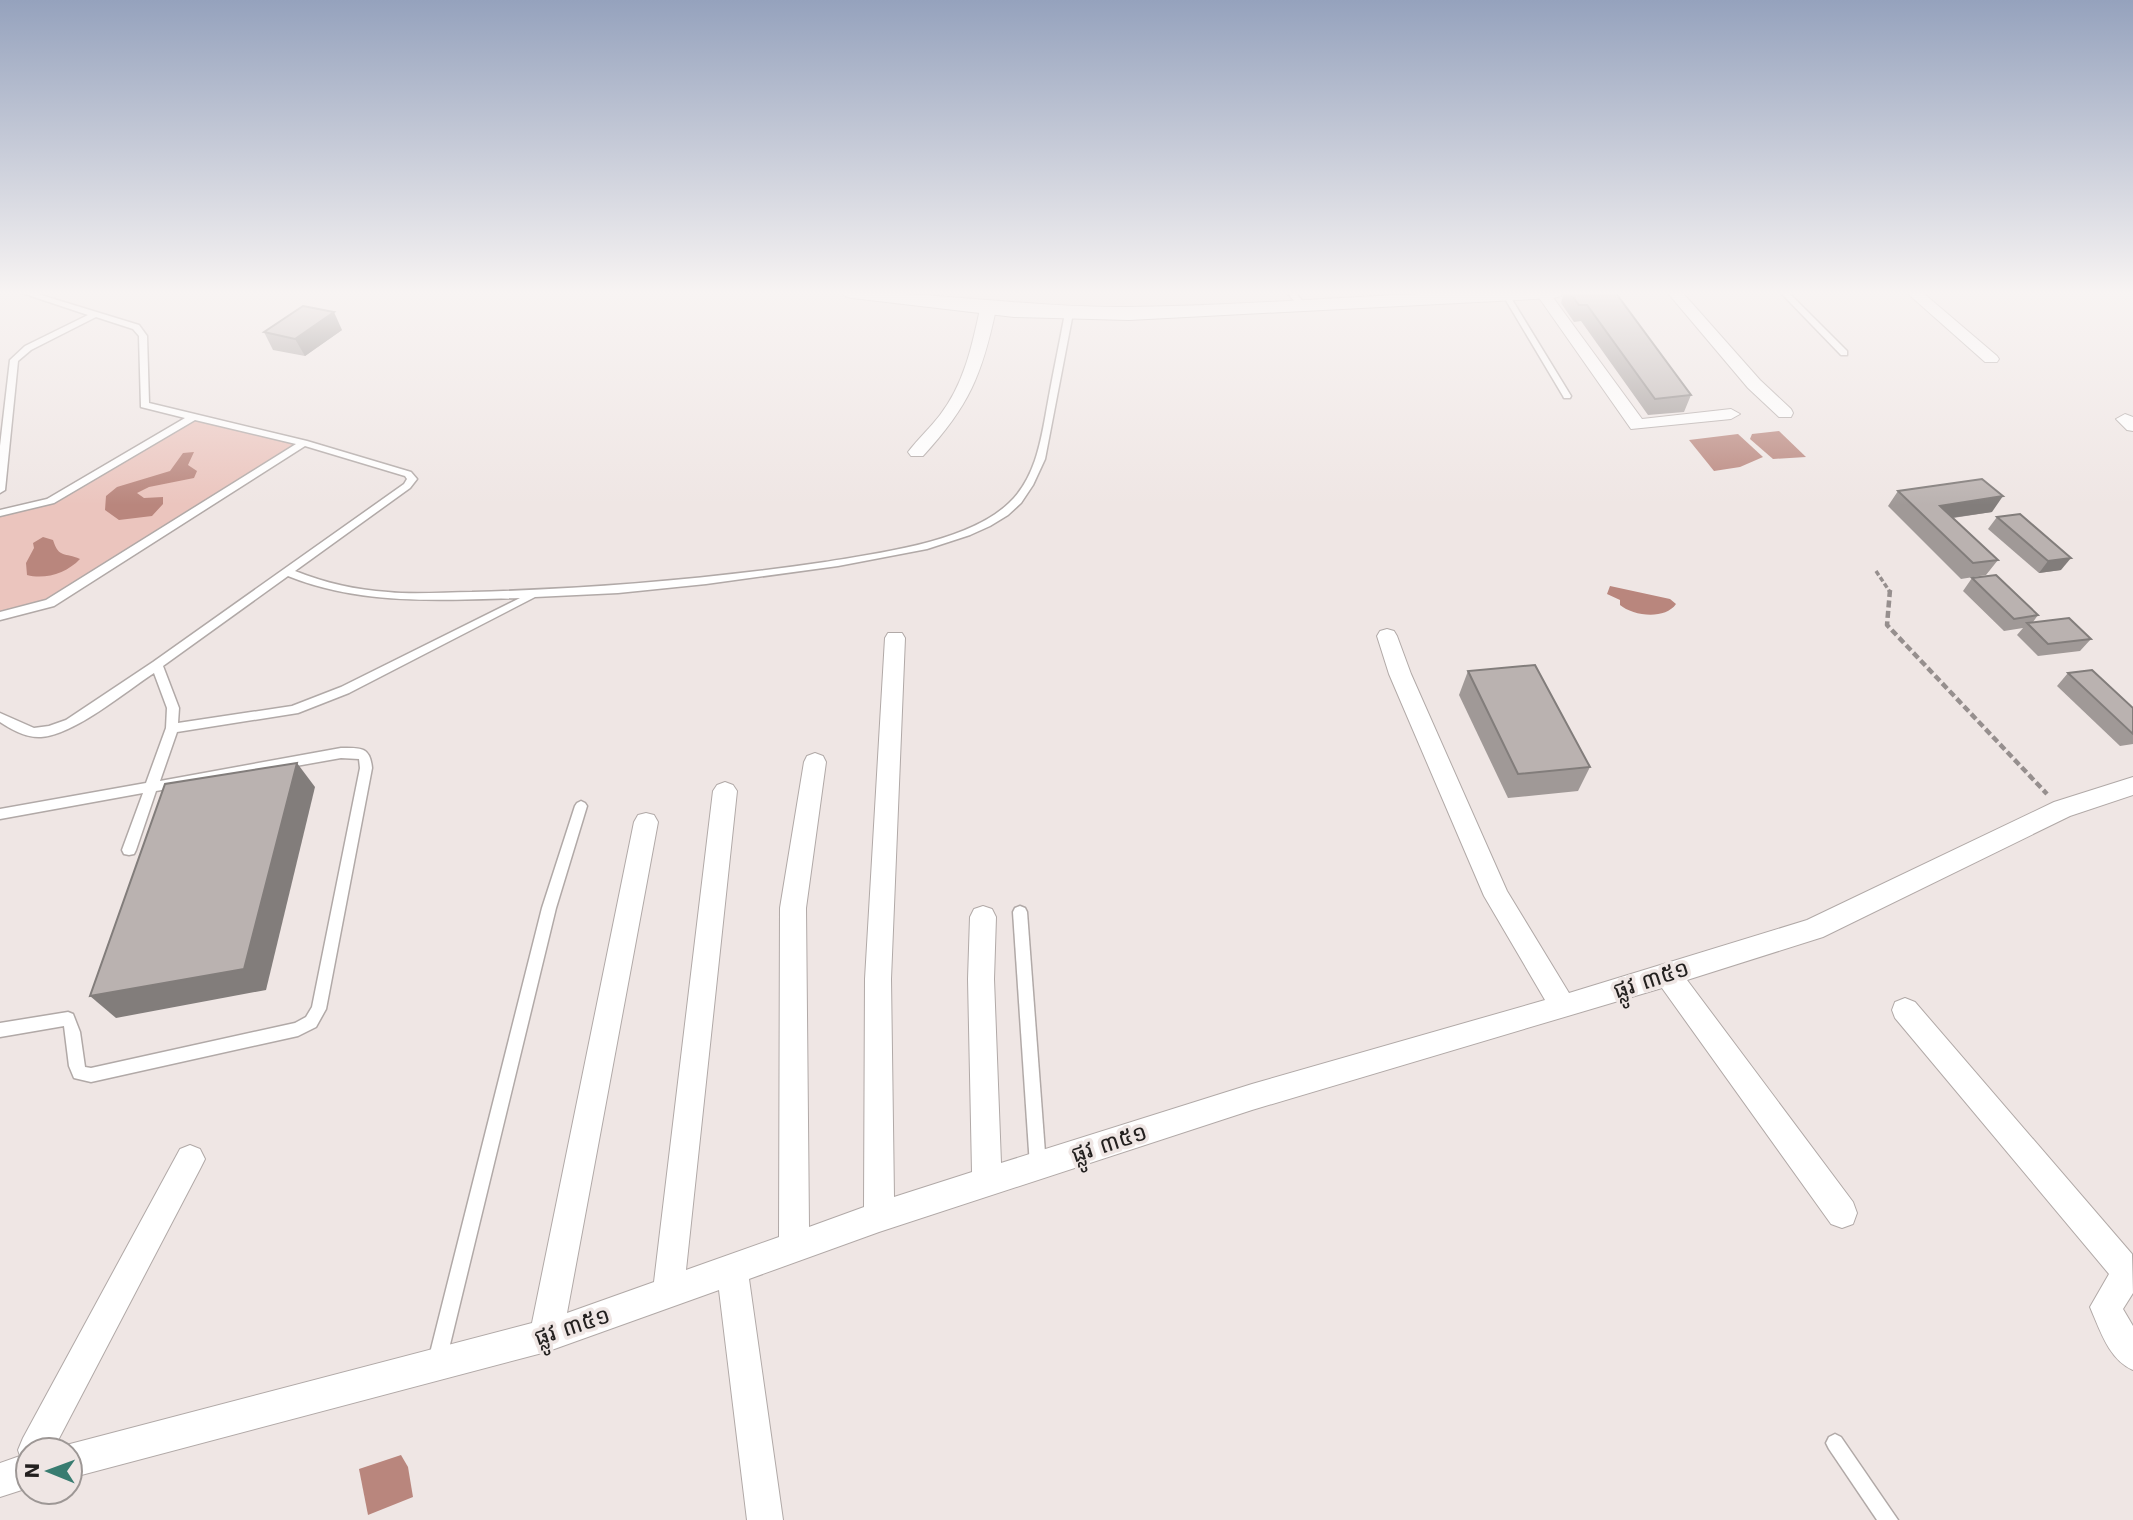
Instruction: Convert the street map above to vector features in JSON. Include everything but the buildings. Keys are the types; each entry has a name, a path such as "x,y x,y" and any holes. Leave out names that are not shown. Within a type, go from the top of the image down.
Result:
{"street":[{"path":"917,452 942,427 965,394 977,363"},
{"path":"1593,363 1637,425 1731,414"},
{"path":"1736,363 1785,413"},
{"path":"1387,636 1400,674 1497,896 1563,1007"},
{"path":"879,1217 878,979 895,638"},
{"path":"794,1248 793,908 815,762"},
{"name":"ផ្លូវ ៣៥១","path":"84,1457 546,1336 879,1217 987,1182 1252,1097 1563,1007 1814,929 2062,809 2133,786"},
{"path":"668,1294 725,791"},
{"path":"546,1336 646,822"},
{"path":"983,917 981,979 987,1182"},
{"path":"1667,974 1842,1213"},
{"path":"1905,1010 2121,1265 2126,1276 2106,1307 2115,1328 2133,1354"},
{"path":"40,1436 190,1159"},
{"path":"732,1270 765,1520"}],"lane":[{"path":"0,490 14,363"},
{"path":"0,717 23,731 33,733 55,730 157,665 407,486 412,479 408,474 304,443 144,405 144,363"},
{"path":"288,572 318,585 392,596 535,594 702,582 863,559 906,550 966,532 1005,513 1022,495 1036,472 1043,451 1060,363"},
{"path":"1547,363 1567,396"},
{"path":"0,513 50,501 193,417"},
{"path":"0,616 50,603 304,443"},
{"path":"172,729 294,710 345,690 535,594"},
{"path":"129,850 172,729 173,708 157,665"},
{"path":"0,814 341,753 359,753 365,757 366,768 319,1009 311,1022 298,1029 91,1075 79,1073 75,1064 72,1026 68,1019 0,1030"},
{"path":"436,1366 550,908 582,806"},
{"path":"1020,912 1038,1166"},
{"path":"1835,1443 1888,1520"}],"path":[{"path":"1876,571 1893,594 1893,602 1887,612 1887,625 2062,809"}],"shaded area":[{"path":"193,417 304,443 50,603 0,616 0,513 50,501"},
{"path":"1779,431 1806,457 1773,459 1750,439 1752,434"},
{"path":"1738,434 1763,457 1740,467 1714,471 1689,440"},
{"path":"194,452 188,465 197,471 194,478 149,487 137,493 144,498 163,497 163,504 152,516 119,520 105,510 106,496 117,487 170,471 183,453"},
{"path":"43,537 53,540 60,553 80,559 55,574 41,577 27,575 26,563 34,548 33,543"},
{"path":"1610,586 1670,599 1676,604 1657,614 1633,612 1620,605 1620,600 1607,594"},
{"path":"401,1455 408,1467 413,1497 368,1515 359,1469"}]}
